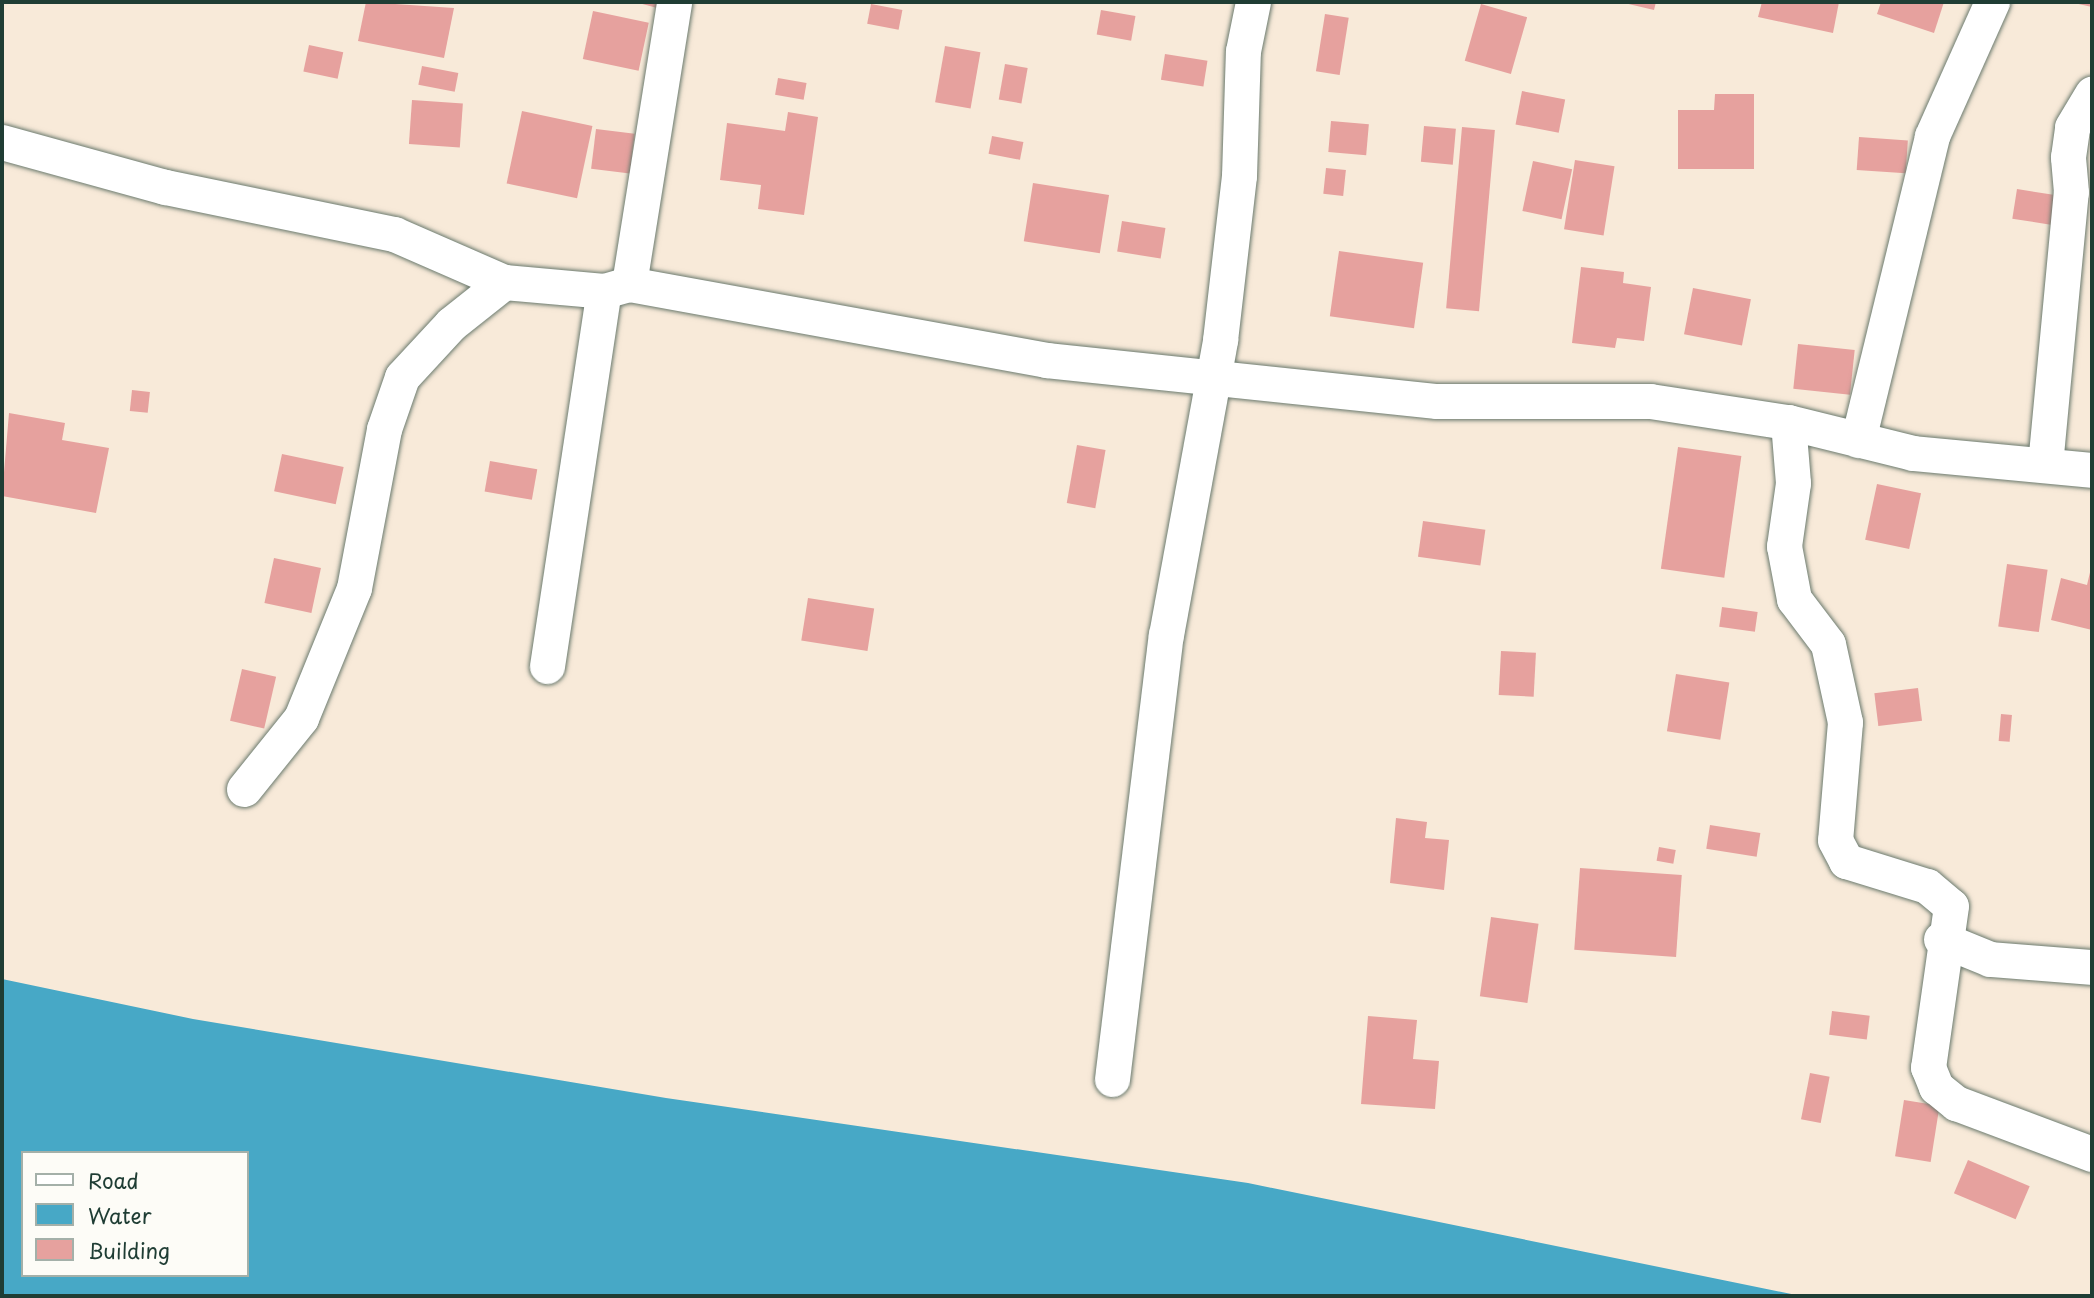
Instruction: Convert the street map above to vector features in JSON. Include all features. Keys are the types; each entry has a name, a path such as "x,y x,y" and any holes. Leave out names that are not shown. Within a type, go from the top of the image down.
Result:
{"street":[{"path":"547,666 616,287 674,2"},
{"path":"1112,1079 1166,635 1213,374 1239,176 1243,51 1253,2"},
{"path":"1858,440 1932,136 1992,2"},
{"path":"2045,465 2071,192 2069,147 2072,127 2092,94"},
{"path":"2,142 165,187 394,234 504,282 616,287 895,337 1046,360 1213,374 1437,401 1650,401 1788,422 1913,453 2092,470"},
{"path":"244,789 301,718 354,588 384,429 402,377 451,324 504,282"},
{"path":"1788,422 1789,572 1794,599 1828,644 1845,722 1835,841 1846,861 1927,886 1951,906 1941,939 1928,1055 1936,1087 1984,1116 2092,1153"},
{"path":"1941,939 1990,958 2092,967"}],"water":[{"path":"2,979 193,1019 666,1098 1248,1183 1801,1296 2,1296"}],"building":[{"path":"366,2 454,8 444,58 358,41"},
{"path":"635,2 663,2 661,9"},
{"path":"1620,2 1656,2 1654,10"},
{"path":"1762,2 1839,2 1833,33 1758,17"},
{"path":"1881,2 1944,2 1934,33 1877,14"},
{"path":"2092,2 2092,7 2074,3"},
{"path":"871,4 902,10 899,30 867,24"},
{"path":"1481,4 1527,17 1511,74 1465,61"},
{"path":"1101,10 1135,16 1131,41 1097,35"},
{"path":"593,11 649,23 639,71 583,59"},
{"path":"1325,14 1349,18 1340,75 1316,71"},
{"path":"309,45 343,52 338,79 303,71"},
{"path":"945,46 980,52 971,108 935,102"},
{"path":"1165,54 1207,61 1203,86 1161,80"},
{"path":"1005,64 1028,68 1021,103 999,99"},
{"path":"422,66 458,73 455,92 418,85"},
{"path":"778,78 807,83 804,100 775,95"},
{"path":"1522,91 1565,99 1559,133 1516,124"},
{"path":"1715,94 1754,94 1754,169 1678,169 1678,110 1714,110"},
{"path":"412,100 463,104 460,147 409,144"},
{"path":"522,111 592,126 577,198 507,183"},
{"path":"788,112 818,117 804,215 758,209 761,185 720,180 727,123 785,131"},
{"path":"1331,121 1369,124 1366,155 1328,152"},
{"path":"1424,126 1456,129 1453,165 1421,162"},
{"path":"1462,127 1495,130 1479,311 1446,308"},
{"path":"596,129 635,134 630,173 591,169"},
{"path":"992,136 1023,142 1020,160 989,154"},
{"path":"1859,137 1908,140 1906,173 1857,170"},
{"path":"1575,160 1615,166 1604,235 1564,229"},
{"path":"1533,161 1572,169 1562,219 1522,211"},
{"path":"1326,168 1346,170 1343,196 1323,194"},
{"path":"1033,183 1109,195 1100,253 1024,241"},
{"path":"2017,189 2061,196 2057,226 2012,219"},
{"path":"1122,221 1165,228 1161,259 1117,252"},
{"path":"1339,251 1423,263 1414,328 1330,316"},
{"path":"1581,267 1624,272 1623,283 1651,287 1644,341 1617,338 1615,348 1572,343"},
{"path":"1693,288 1751,299 1742,345 1684,334"},
{"path":"1798,344 1855,350 1850,395 1793,389"},
{"path":"132,390 150,392 148,413 130,411"},
{"path":"9,413 65,423 62,440 109,448 96,513 2,496"},
{"path":"1077,445 1106,450 1095,508 1067,503"},
{"path":"1678,447 1741,456 1724,578 1661,569"},
{"path":"282,454 344,467 336,504 274,491"},
{"path":"490,461 537,469 532,500 485,492"},
{"path":"1877,484 1921,493 1909,549 1865,540"},
{"path":"1423,521 1485,530 1480,565 1418,557"},
{"path":"274,558 321,568 311,613 264,603"},
{"path":"2007,564 2048,570 2039,632 1998,626"},
{"path":"2091,568 2092,630 2051,620 2061,578 2087,585"},
{"path":"808,598 874,608 867,651 801,640"},
{"path":"1722,607 1758,612 1755,632 1719,627"},
{"path":"1501,651 1536,653 1534,697 1499,695"},
{"path":"242,669 276,677 264,729 230,721"},
{"path":"1676,674 1729,682 1720,740 1667,731"},
{"path":"1918,688 1922,721 1878,726 1874,693"},
{"path":"2001,714 2012,715 2010,742 1999,741"},
{"path":"1396,818 1427,822 1425,838 1449,840 1444,890 1390,883"},
{"path":"1710,825 1760,833 1757,857 1706,849"},
{"path":"1659,847 1676,850 1673,864 1657,861"},
{"path":"1580,868 1682,875 1676,957 1574,950"},
{"path":"1491,917 1539,924 1527,1003 1480,996"},
{"path":"1832,1011 1870,1016 1867,1039 1829,1035"},
{"path":"1368,1016 1417,1020 1413,1059 1439,1061 1435,1109 1361,1104"},
{"path":"1810,1073 1830,1077 1821,1123 1801,1119"},
{"path":"1904,1100 1940,1106 1931,1162 1895,1156"},
{"path":"1968,1160 2030,1186 2016,1219 1954,1193"}]}
